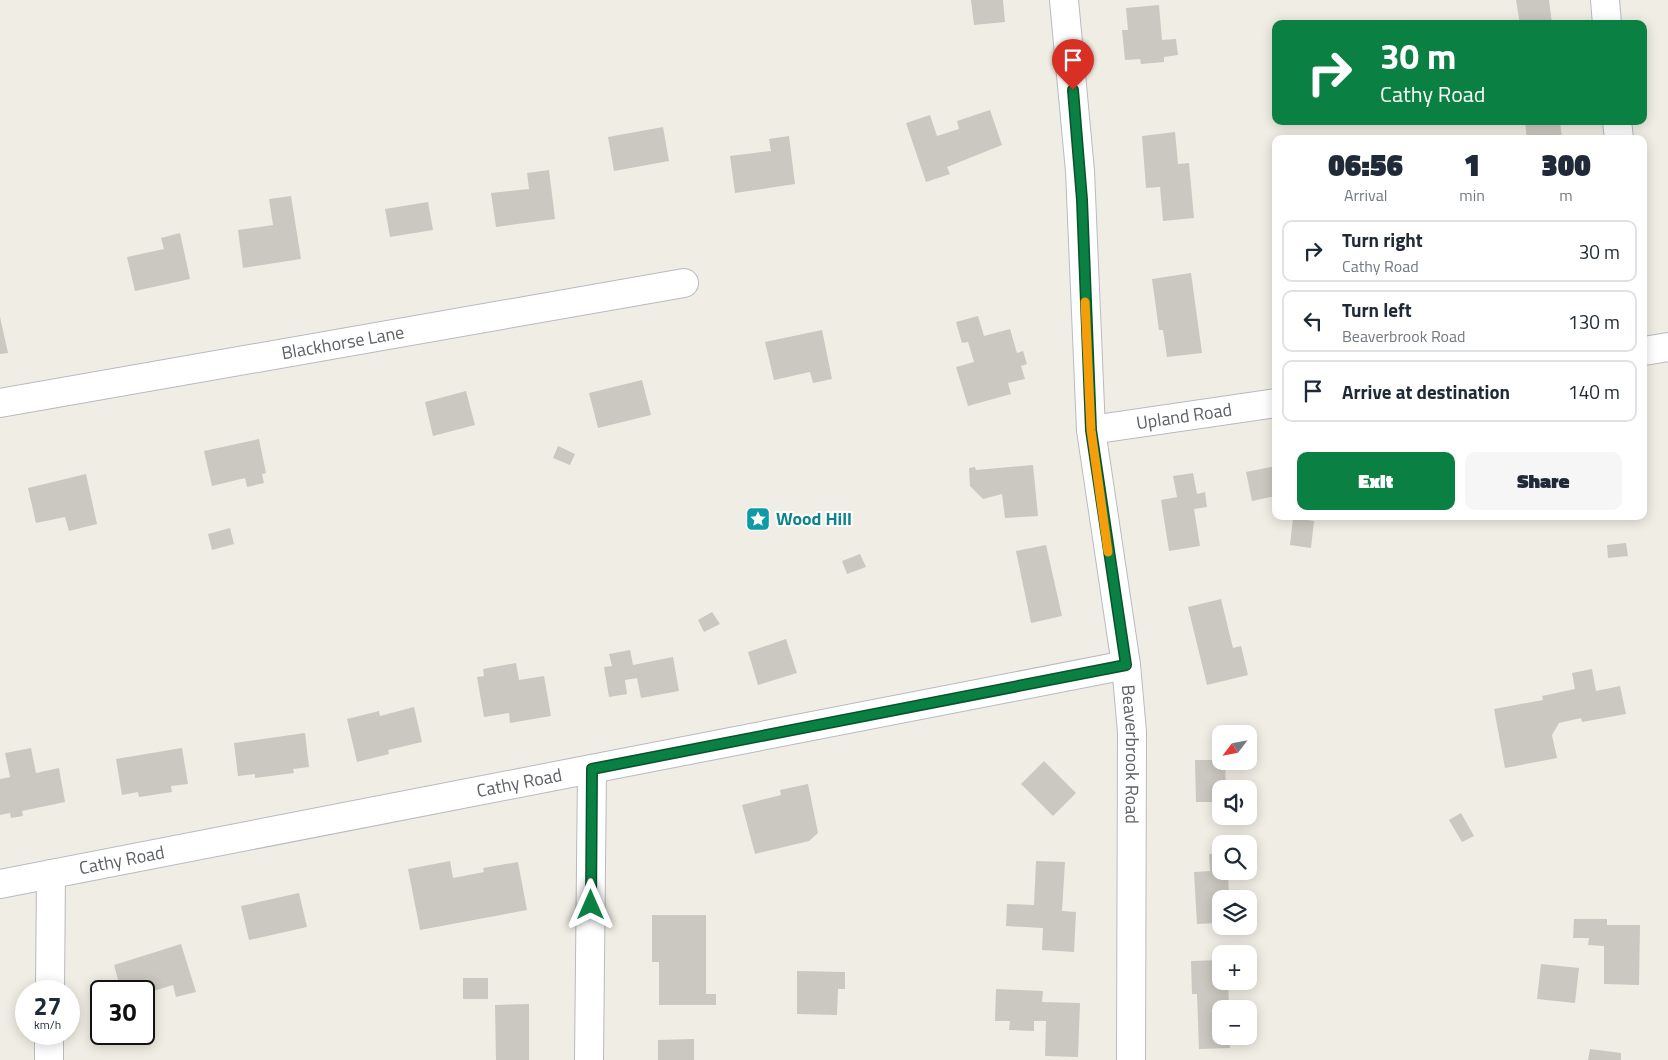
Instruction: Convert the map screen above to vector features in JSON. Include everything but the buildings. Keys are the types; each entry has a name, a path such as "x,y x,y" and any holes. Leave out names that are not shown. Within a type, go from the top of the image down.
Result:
{"street":[{"name":"Beaverbrook Road","path":"1064,0 1080,181 1091,430 1126,665 1133,754 1131,1060"},
{"path":"1605,0 1608,20"},
{"name":"Blackhorse Lane","path":"0,403 684,283"},
{"path":"1647,350 1668,347"},
{"name":"Upland Road","path":"1091,430 1272,404"},
{"name":"Cathy Road","path":"0,884 1126,665"},
{"path":"590,1060 592,769"},
{"path":"50,980 51,874"},
{"path":"49,1045 49,1060"}],"slow traffic":[{"path":"1085,302 1091,430 1108,552"}],"place":[{"name":"Wood Hill","path":"758,519"}],"route":[{"path":"591,905 592,769 1126,665 1106,541 1091,430 1082,200 1073,90"}]}
